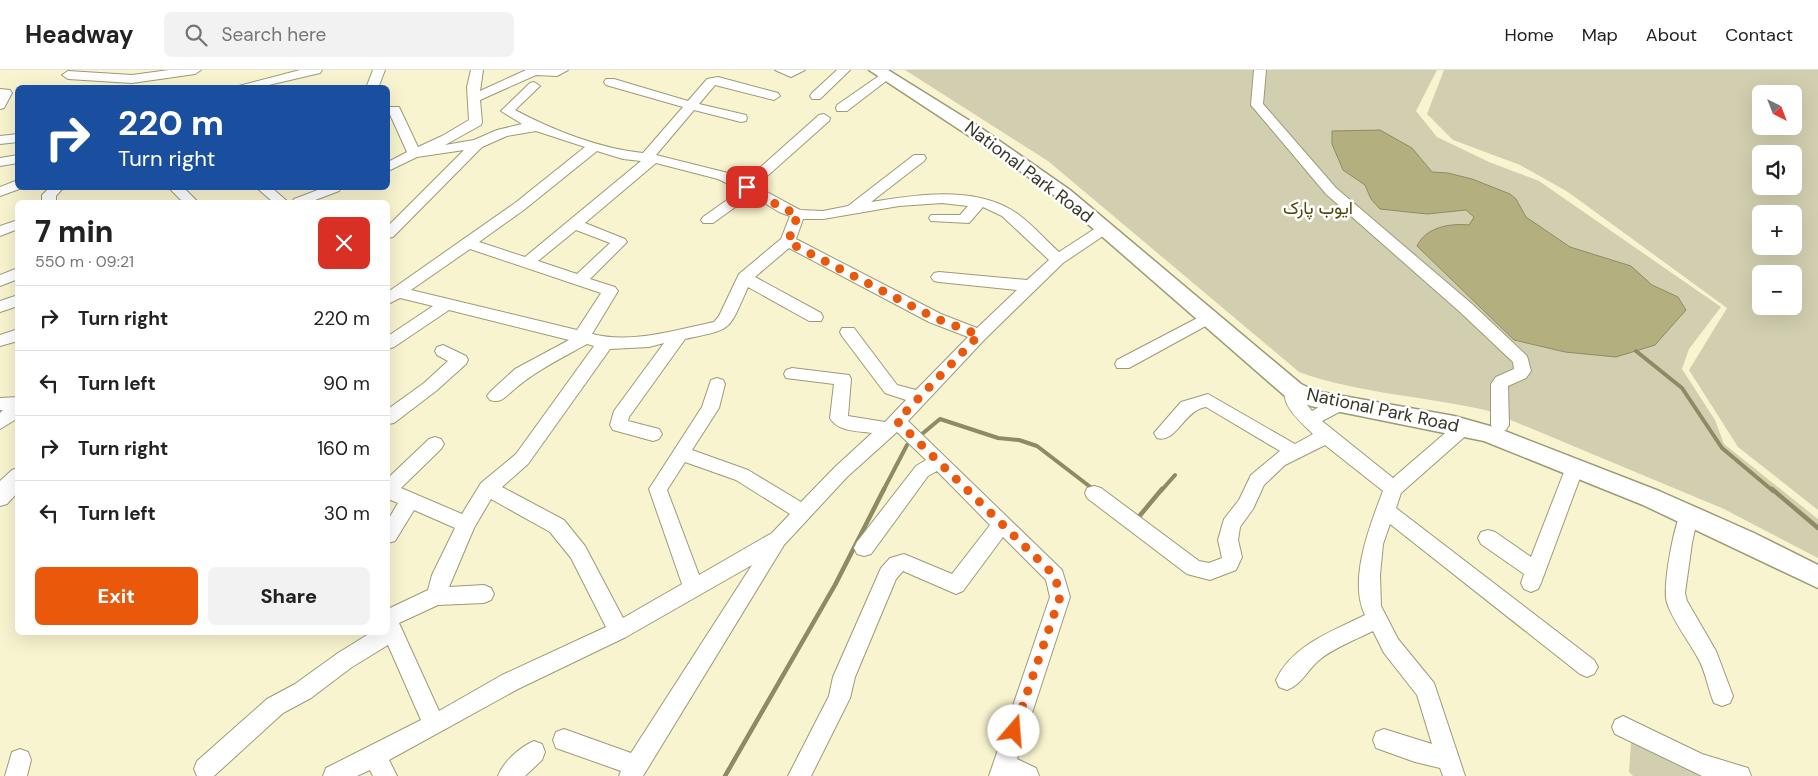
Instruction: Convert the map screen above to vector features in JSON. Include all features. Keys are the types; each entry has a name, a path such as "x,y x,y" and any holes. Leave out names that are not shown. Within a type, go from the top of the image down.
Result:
{"main road":[{"name":"National Park Road","path":"885,72 1056,175 1293,390 1311,398 1464,427 1489,434 1575,467 1689,515 1745,540 1818,577"},
{"name":"National Park Road","path":"1015,152 1104,229 1199,306 1284,370 1307,384 1335,392 1444,411 1500,425 1662,490 1818,564"}],"street":[{"path":"68,75 136,74 195,70"},
{"path":"250,85 316,70"},
{"path":"373,85 379,70"},
{"path":"390,166 447,139 476,122 473,87 477,70"},
{"path":"474,98 534,71 557,72 562,70"},
{"path":"781,70 791,74 799,70"},
{"path":"816,96 844,70"},
{"path":"1260,70 1257,105 1331,191 1459,302 1521,360 1523,371 1519,376 1505,379 1499,384 1500,425"},
{"path":"842,108 885,72"},
{"path":"124,85 136,74"},
{"path":"527,263 575,224 650,158 689,106 714,81 774,96"},
{"path":"610,82 689,106 741,118"},
{"path":"534,86 507,110 537,127 593,147 650,158 723,176 749,188 784,209 798,214 823,215 850,212 899,202 942,199 986,203 1007,213 1058,260"},
{"path":"0,93 6,93 0,105"},
{"path":"394,110 414,153"},
{"path":"708,220 749,188 824,118"},
{"path":"414,153 451,150 478,144 502,133 520,128 537,127"},
{"path":"0,140 15,138"},
{"path":"390,232 478,144"},
{"path":"392,296 520,206 593,147"},
{"path":"850,212 919,158"},
{"path":"0,162 15,160"},
{"path":"0,192 15,185"},
{"path":"178,190 189,200"},
{"path":"266,190 279,200"},
{"path":"304,200 329,190"},
{"path":"315,200 329,190"},
{"path":"936,218 964,220 978,202"},
{"path":"392,296 447,304 605,343 649,341 679,335 724,323 744,278 788,242 798,214"},
{"path":"575,224 620,242 579,281"},
{"path":"0,231 15,225"},
{"path":"564,740 633,771 779,539 841,472 892,425 979,335 1058,260 1104,229"},
{"path":"788,242 935,318 979,335"},
{"path":"468,243 610,291 584,337 521,373 496,396"},
{"path":"0,281 15,274"},
{"path":"939,277 1031,286"},
{"path":"744,278 815,317"},
{"path":"0,307 15,301"},
{"path":"390,342 447,304"},
{"path":"1123,364 1199,306"},
{"path":"848,332 891,389 896,392 920,397"},
{"path":"2,341 15,335"},
{"path":"653,434 619,425 620,416 679,335"},
{"path":"436,596 442,575 466,524 488,488 522,459 605,343"},
{"path":"390,417 430,388 460,360 443,351"},
{"path":"792,374 843,379 839,418 843,422 892,425 938,462 1055,576 1060,597 1002,770 1028,776"},
{"path":"694,588 658,490 710,408 717,384"},
{"path":"1293,390 1293,399 1326,436 1393,489"},
{"path":"1163,434 1188,406 1199,400 1208,400 1294,452"},
{"path":"0,404 15,403"},
{"path":"1310,420 1341,403"},
{"path":"0,422 15,410"},
{"path":"1452,768 1426,690 1391,646 1371,607 1370,576 1373,544 1393,489 1464,427"},
{"path":"1094,494 1194,568 1210,572 1228,564 1232,557 1228,540 1231,524 1246,504 1257,480 1278,460 1326,436"},
{"path":"390,488 435,444"},
{"path":"680,453 742,475 803,513"},
{"path":"864,548 922,471 938,462"},
{"path":"1488,538 1533,577 1575,467"},
{"path":"0,499 12,486 8,483 15,477"},
{"path":"488,488 557,526 578,552 619,631"},
{"path":"390,491 466,524"},
{"path":"390,532 410,500"},
{"path":"1385,510 1587,667"},
{"path":"1689,515 1682,543 1676,593 1678,604 1709,658 1722,696"},
{"path":"799,776 839,698 844,677 888,574 897,564 904,562 956,585 1002,524"},
{"path":"334,776 434,725 510,682 619,631 779,539"},
{"path":"390,622 436,596 484,594"},
{"path":"1287,680 1311,654 1326,644 1378,620"},
{"path":"390,625 434,725"},
{"path":"205,769 275,706 303,691 375,635"},
{"path":"1623,726 1688,758 1731,775 1740,776"},
{"path":"1384,740 1452,768"},
{"path":"509,776 534,752"},
{"path":"374,756 386,776"}],"green space":[{"name":"ایوب پارک","path":"905,70 1437,70 1416,111 1437,137 1489,162 1539,181 1721,307 1689,349 1682,369 1715,420 1724,444 1818,519 1818,558 1724,509 1489,411 1369,390 1299,372 1048,161"},
{"path":"1444,70 1818,70 1818,510 1738,447 1689,370 1727,308 1568,192 1520,165 1453,140 1427,114"},
{"path":"1632,730 1748,776 1633,776 1629,772"}],"shaded area":[{"path":"1380,130 1412,148 1432,172 1448,173 1472,179 1510,194 1516,199 1526,217 1570,247 1631,266 1652,285 1678,297 1686,310 1655,345 1616,357 1565,352 1514,340 1417,246 1426,234 1432,230 1454,225 1469,225 1474,217 1466,210 1427,214 1380,209 1371,199 1365,185 1343,170 1332,144 1332,131"}],"waterway":[{"path":"1636,351 1682,388 1722,448 1773,491"},
{"path":"922,434 940,419 998,438 1019,440 1037,446 1093,489"},
{"path":"883,491 907,445"},
{"path":"1161,491 1175,475"},
{"path":"725,776 835,585 884,489"},
{"path":"1137,519 1162,489"},
{"path":"1772,489 1818,528"}],"route":[{"path":"747,187 784,209 798,214 788,242 935,318 979,335 946,372 897,421 1055,576 1060,597 1014,731"}]}
